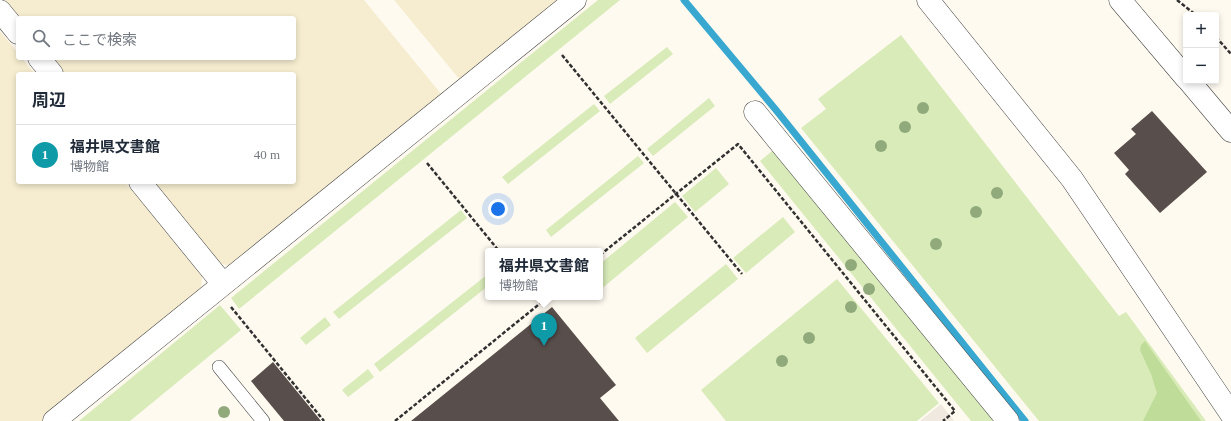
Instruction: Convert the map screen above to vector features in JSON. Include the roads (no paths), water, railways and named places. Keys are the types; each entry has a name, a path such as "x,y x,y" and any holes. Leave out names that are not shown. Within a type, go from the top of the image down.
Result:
{"street":[{"path":"54,421 575,0"},
{"path":"928,0 1072,179 1231,414"},
{"path":"1120,0 1183,74"},
{"path":"0,11 16,31"},
{"path":"41,60 50,72"},
{"path":"1192,84 1231,131"},
{"path":"755,112 1008,421"},
{"path":"142,184 220,287"}],"lane":[{"path":"219,367 263,421"}],"waterway":[{"path":"684,0 776,110 1025,421"}],"place":[{"name":"福井県文書館","path":"544,346"}]}
